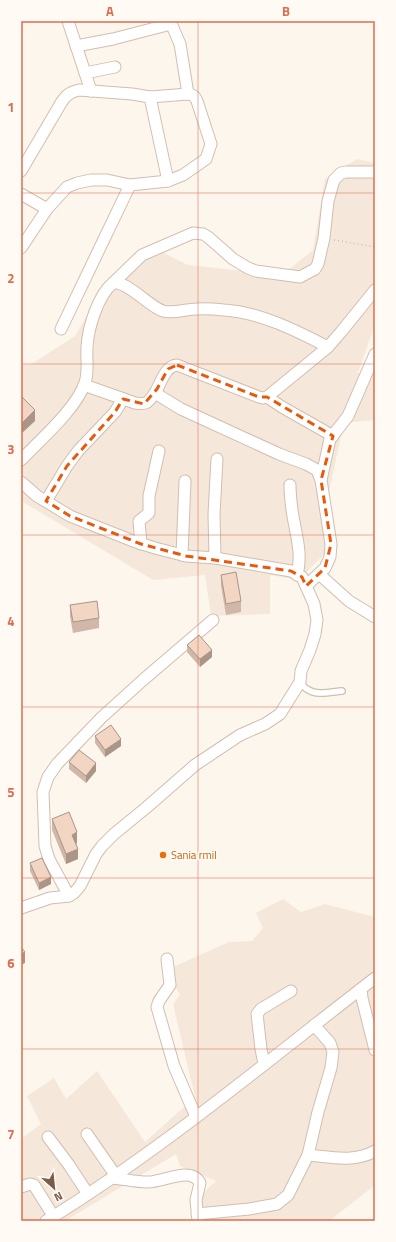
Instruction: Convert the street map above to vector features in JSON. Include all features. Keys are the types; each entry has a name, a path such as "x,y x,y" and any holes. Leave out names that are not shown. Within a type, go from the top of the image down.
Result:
{"street":[{"path":"68,21 91,92"},
{"path":"76,46 119,38 171,22 180,44 188,94"},
{"path":"85,73 115,67"},
{"path":"21,171 65,97 74,91 150,96 188,94 195,97 211,144 206,159 183,175 168,181 130,185 91,180 67,187 47,209 21,248"},
{"path":"150,96 168,181"},
{"path":"21,460 74,404 84,385 88,366 87,346 93,315 106,290 142,255 189,235 199,233 208,237 233,259 248,268 256,271 300,277 315,269 318,264 324,238 328,201 334,180 341,173 346,172 375,172"},
{"path":"61,329 130,185"},
{"path":"21,194 47,209"},
{"path":"113,283 121,284 162,311 179,312 196,309 226,310 242,313 297,331 328,347"},
{"path":"84,385 135,403 144,404 148,402 155,393 168,369 173,365 177,365 263,398 328,347 337,338 375,290"},
{"path":"321,480 330,439 348,416 375,354"},
{"path":"155,393 181,409 214,425 317,470 321,480 331,544 330,558 325,568 306,586"},
{"path":"267,396 282,407 333,436"},
{"path":"46,501 66,466 115,412 123,399"},
{"path":"141,544 139,521 149,513 149,496 159,451"},
{"path":"215,558 214,514 216,459"},
{"path":"182,555 185,481"},
{"path":"21,482 36,496 70,516 141,544 182,555 215,558 291,571 302,577 314,604 317,620 315,634 310,650 301,671 300,682 280,714 265,724 240,735 191,768 114,834 96,854 77,890 69,896 50,898 21,908"},
{"path":"290,486 300,564 297,575"},
{"path":"319,574 349,601 375,616"},
{"path":"69,896 49,859 45,846 43,792 48,777 72,747 101,718 213,620"},
{"path":"167,959 170,984 159,1001 157,1007 174,1066 196,1117"},
{"path":"21,1187 30,1184 34,1185 50,1219 146,1155 375,978"},
{"path":"361,989 375,1050"},
{"path":"264,1064 257,1014 261,1009 291,991"},
{"path":"87,1134 114,1177 147,1182 178,1176 190,1175 195,1177 200,1184 196,1200 198,1217 277,1204 288,1195 308,1155 318,1112 331,1068 333,1052 330,1043 314,1025"},
{"path":"48,1137 88,1194"},
{"path":"308,1155 357,1158 363,1157 375,1151"}],"lane":[{"path":"300,682 306,689 312,691 326,693 342,691"}],"path":[{"path":"324,238 375,247"}],"highlighted area":[{"path":"177,365 259,397 267,397 333,436 321,480 331,544 325,568 306,586 302,577 291,571 186,556 141,544 70,516 46,501 67,466 115,412 123,399 144,404 157,389 168,369"}],"shaded area":[{"path":"357,159 375,163 375,330 373,330 358,373 375,374 375,420 344,423 329,491 331,547 299,580 270,575 270,614 211,616 205,575 153,580 23,502 23,449 21,447 21,364 30,365 75,336 105,285 148,245 188,265 282,275 313,250 325,179"},
{"path":"283,899 301,912 325,904 375,917 375,1185 329,1221 294,1221 291,1219 289,1221 207,1221 195,1200 216,1181 180,1166 176,1154 65,1221 21,1221 21,1139 41,1124 27,1096 54,1078 66,1099 97,1071 145,1142 195,1097 173,1004 180,995 166,970 229,942 252,941 263,928 256,913"}],"building":[{"path":"22,397 35,410 21,424 21,398"},
{"path":"236,572 241,601 226,604 221,575"},
{"path":"97,601 99,618 73,622 70,605"},
{"path":"199,635 212,650 200,659 187,645"},
{"path":"111,725 121,739 105,750 95,736"},
{"path":"79,750 96,763 86,776 69,762"},
{"path":"69,812 77,832 72,835 78,849 66,854 52,819"},
{"path":"42,858 51,877 39,883 30,863"},
{"path":"21,947 25,952 21,954"}],"place":[{"name":"Sania rmil","path":"163,855"}]}
